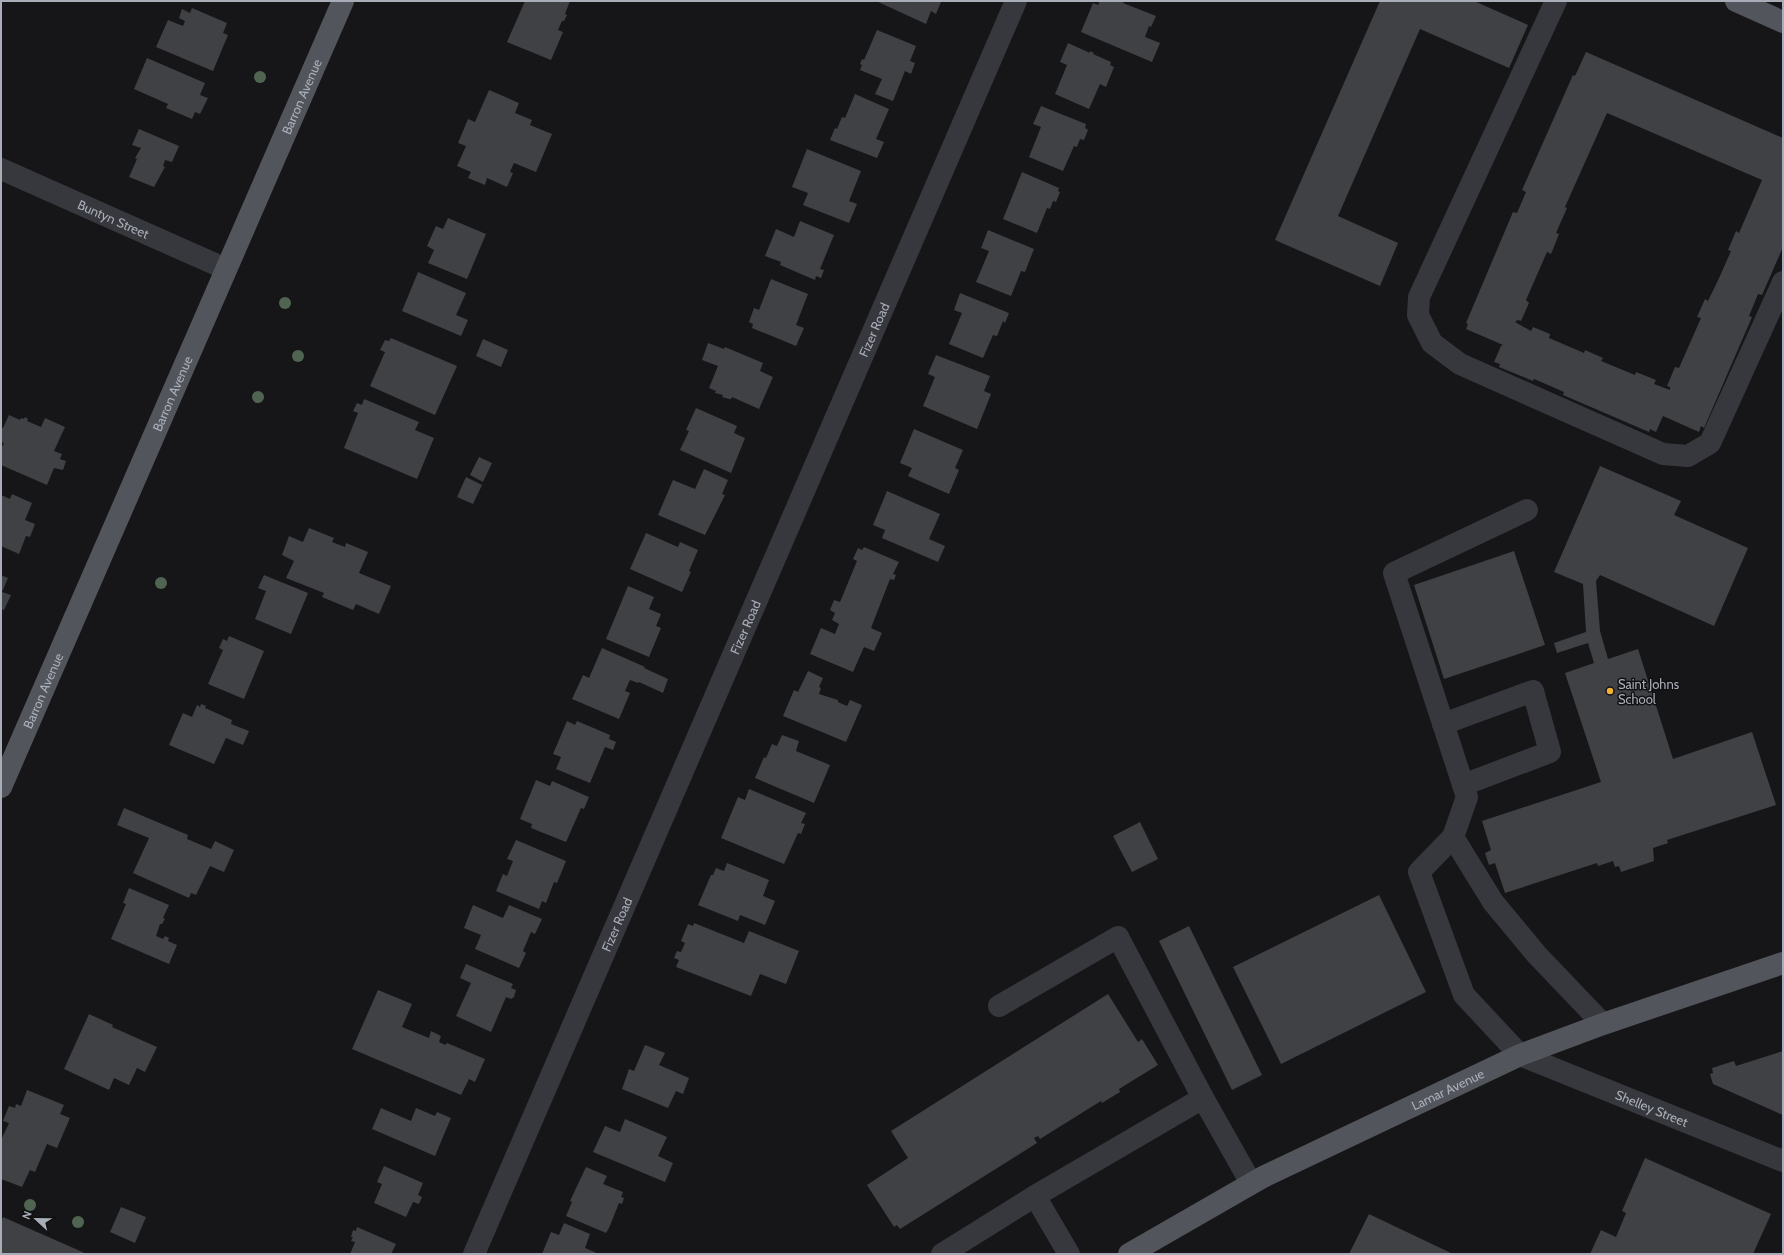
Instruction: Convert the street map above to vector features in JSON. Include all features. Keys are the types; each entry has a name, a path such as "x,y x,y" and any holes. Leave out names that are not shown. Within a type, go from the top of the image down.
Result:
{"main road":[{"name":"Barron Avenue","path":"3,776 343,1"},
{"path":"1736,1 1783,22"},
{"name":"Lamar Avenue","path":"1132,1253 1251,1184 1520,1055 1603,1024 1783,964"}],"street":[{"name":"Fizer Road","path":"474,1254 1016,1"},
{"path":"1556,1 1419,297 1418,316 1432,343 1460,364 1663,454 1688,456 1710,443 1783,282"},
{"name":"Buntyn Street","path":"1,169 226,269"},
{"path":"1520,1055 1464,994 1419,872 1453,836 1467,797 1394,573 1527,510"},
{"path":"1444,724 1533,691 1550,752 1463,785"},
{"path":"1453,836 1493,902 1537,955 1603,1024"},
{"path":"999,1006 1118,937 1203,1098 1251,1184"},
{"name":"Shelley Street","path":"1520,1055 1783,1162"},
{"path":"942,1254 1035,1196 1203,1098"},
{"path":"1035,1196 1069,1254"}],"building":[{"path":"525,1 570,1 565,14 567,15 564,21 562,21 558,30 563,32 551,60 507,42"},
{"path":"876,1 941,2 936,14 931,11 926,24"},
{"path":"1100,1 1124,1 1123,3 1156,16 1151,27 1149,26 1145,37 1160,43 1152,62 1081,32 1093,3 1098,5"},
{"path":"1380,1 1474,1 1528,25 1509,68 1420,29 1338,216 1398,243 1380,286 1275,240"},
{"path":"192,8 227,23 223,33 228,35 213,71 156,47 168,20 183,26 185,21 179,18 182,9 190,13"},
{"path":"877,30 916,46 910,61 915,63 911,74 905,71 893,101 875,94 882,79 860,70 862,59 864,60"},
{"path":"1068,43 1090,53 1090,51 1094,53 1093,54 1111,62 1110,65 1114,67 1106,87 1100,84 1089,109 1055,94 1067,65 1060,62"},
{"path":"1586,52 1783,138 1783,247 1762,295 1758,294 1749,316 1752,317 1704,428 1701,426 1699,432 1663,416 1656,432 1650,429 1649,432 1563,395 1564,392 1548,385 1534,379 1533,381 1499,367 1500,364 1494,362 1501,346 1503,345 1466,329 1468,324 1466,323 1513,212 1517,213 1526,192 1522,190 1573,75 1575,76","holes":["1607,113 1762,180 1739,233 1736,231 1728,250 1731,251 1720,276 1708,301 1705,299 1697,317 1701,318 1679,368 1675,367 1667,386 1670,387 1670,390 1654,384 1656,380 1636,372 1635,375 1601,361 1603,358 1585,350 1584,353 1549,338 1550,334 1533,327 1531,331 1515,322 1518,320 1521,321 1529,303 1526,300 1547,252 1551,254 1559,234 1556,233 1567,208 1565,207"]},
{"path":"147,58 205,83 200,95 208,98 200,114 195,112 192,119 166,108 168,104 134,89"},
{"path":"489,90 519,103 515,113 532,120 530,125 552,134 536,172 514,163 510,172 513,173 507,187 487,178 485,185 468,178 471,172 457,166 466,146 458,143 468,119 475,122"},
{"path":"855,94 889,109 876,139 884,142 877,158 830,140 842,117 845,118"},
{"path":"1041,106 1086,124 1085,128 1088,130 1084,140 1080,139 1077,147 1074,146 1063,171 1029,157 1041,127 1033,124"},
{"path":"139,129 179,146 172,162 165,160 163,166 165,167 154,187 129,177 137,159 135,158 141,148 132,145"},
{"path":"807,149 861,171 849,201 857,204 849,223 803,205 808,193 792,187"},
{"path":"1022,172 1059,188 1058,191 1060,192 1056,202 1053,201 1050,209 1047,208 1037,233 1003,219"},
{"path":"448,218 486,234 467,279 428,263 434,250 427,246 436,226 443,229"},
{"path":"800,221 834,235 820,269 824,270 821,278 816,276 815,280 780,265 781,262 765,256 776,229 794,237"},
{"path":"988,230 1034,249 1025,272 1021,271 1011,296 976,282 989,251 981,248"},
{"path":"418,272 466,293 456,315 468,320 461,336 402,311"},
{"path":"771,279 808,294 796,325 804,328 796,346 752,328 753,324 749,322 754,308 759,310"},
{"path":"960,293 1009,313 1005,323 1003,321 997,336 993,335 983,358 949,344 962,313 954,310"},
{"path":"391,338 457,366 435,415 370,386 385,352 380,350 385,340 389,341"},
{"path":"483,339 508,350 501,367 476,356"},
{"path":"708,343 724,349 725,347 763,363 760,371 773,377 759,409 732,397 729,399 722,397 723,395 715,393 716,391 709,388 718,366 702,360"},
{"path":"936,355 990,376 984,391 991,394 977,429 923,406 935,377 928,374"},
{"path":"364,399 419,422 415,430 434,438 417,479 344,448 358,413 353,411 357,403 362,405"},
{"path":"696,408 737,426 734,433 745,438 731,473 680,450 689,431 686,430"},
{"path":"9,415 20,420 21,418 24,419 25,417 28,419 27,421 41,427 45,418 65,427 54,451 62,454 60,459 66,461 63,470 54,468 47,485 1,465 1,449 4,443 1,442 1,427 3,428"},
{"path":"914,429 963,450 955,468 959,470 949,494 908,476 912,468 900,463"},
{"path":"479,457 492,463 483,482 470,475"},
{"path":"1600,466 1681,501 1674,515 1748,548 1714,626 1600,575 1596,581 1600,631 1608,659 1638,649 1673,759 1752,732 1776,805 1667,840 1668,843 1653,848 1654,861 1621,872 1619,866 1615,867 1613,861 1598,866 1597,863 1505,893 1495,863 1489,865 1485,853 1491,850 1482,821 1601,782 1565,673 1594,663 1588,643 1557,653 1554,643 1586,632 1583,584 1554,572"},
{"path":"704,469 728,480 722,494 725,495 705,535 658,515 673,480 695,489"},
{"path":"466,477 482,485 473,504 457,497"},
{"path":"887,491 940,514 929,539 945,546 938,562 882,538 885,530 873,525"},
{"path":"12,494 32,503 25,520 35,524 30,537 26,536 19,554 1,546 1,495 10,499"},
{"path":"309,528 334,538 332,542 345,547 346,543 368,552 359,573 391,586 379,614 356,604 353,610 322,597 324,593 286,578 294,561 282,555 289,536 303,542"},
{"path":"646,533 678,547 680,542 698,550 689,571 691,572 682,592 630,569"},
{"path":"864,547 899,562 893,574 896,575 894,580 890,579 871,628 882,633 874,651 864,647 853,672 810,654 821,628 835,634 839,624 832,620 835,613 830,610 834,600 840,602 857,561 853,559 858,548 862,550"},
{"path":"1514,551 1545,645 1444,679 1414,585"},
{"path":"1,575 8,578 2,592 11,595 4,610 1,609"},
{"path":"264,575 308,593 291,634 255,619 266,591 258,588"},
{"path":"628,586 654,597 649,609 661,614 656,626 661,628 649,657 606,639"},
{"path":"229,636 264,651 244,699 208,684 223,650 219,648 223,639 227,641"},
{"path":"602,648 668,679 663,693 639,682 630,680 625,691 630,693 619,719 572,699 583,675 589,678"},
{"path":"808,671 823,678 819,687 821,688 819,694 838,700 838,702 847,706 850,700 862,705 846,742 783,716 794,690 798,692"},
{"path":"201,704 206,706 205,708 232,720 231,724 249,731 243,745 226,738 214,764 169,745 183,713 192,717 197,705 200,707"},
{"path":"567,721 575,725 577,721 610,735 609,739 616,742 613,750 605,747 590,783 556,769 561,757 553,754"},
{"path":"782,735 799,741 796,751 830,765 814,803 755,778 764,757 766,758 772,744 777,746"},
{"path":"536,780 550,786 552,781 589,797 584,809 581,808 566,842 531,828 532,824 520,819"},
{"path":"749,789 806,813 801,823 805,824 801,834 798,833 784,864 721,838 738,797 745,800"},
{"path":"124,808 188,835 187,839 211,849 215,841 234,850 224,872 210,866 196,895 191,893 189,898 133,873 149,838 117,825"},
{"path":"1140,822 1158,859 1132,872 1113,836"},
{"path":"516,840 566,861 557,883 554,882 546,903 542,901 539,909 496,891 503,874 507,876 513,861 507,859"},
{"path":"727,863 769,880 763,896 775,901 765,925 740,915 738,921 698,905 711,875 713,875 716,868 724,871"},
{"path":"129,888 169,905 163,918 165,919 162,924 160,924 156,936 163,939 165,936 169,938 168,941 177,945 169,964 111,939 126,904 123,903"},
{"path":"1379,895 1426,992 1281,1064 1233,967"},
{"path":"473,905 503,918 509,905 542,919 535,934 531,932 523,951 526,953 519,968 475,949 481,935 464,928"},
{"path":"694,923 744,943 749,931 799,951 786,984 760,974 751,996 676,967 679,960 674,958 677,951 681,952 685,943 681,941 688,924 693,926"},
{"path":"1189,926 1262,1075 1232,1090 1159,941"},
{"path":"466,964 513,984 511,988 516,990 514,997 511,999 506,997 491,1032 456,1016 471,983 460,978"},
{"path":"378,990 412,1004 402,1027 429,1038 431,1031 441,1036 439,1042 445,1045 447,1043 485,1059 475,1082 469,1079 461,1095 352,1049"},
{"path":"1108,994 1138,1042 1142,1039 1158,1065 1119,1089 1120,1092 1102,1103 1101,1101 1040,1139 1038,1136 1034,1138 1037,1143 900,1229 897,1225 894,1227 867,1185 908,1158 891,1131"},
{"path":"89,1014 113,1025 112,1027 157,1047 145,1072 137,1068 129,1085 114,1078 109,1090 64,1069"},
{"path":"645,1045 665,1053 659,1065 689,1078 683,1094 676,1091 668,1108 622,1089 629,1069 634,1071"},
{"path":"1783,1051 1783,1115 1713,1084 1710,1074 1713,1073 1712,1068 1734,1061 1736,1066"},
{"path":"27,1090 64,1105 60,1114 70,1118 57,1148 47,1144 35,1172 30,1170 22,1187 1,1179 1,1140 9,1123 3,1121 9,1106 15,1108 16,1104 21,1106"},
{"path":"381,1108 411,1121 416,1108 435,1116 437,1112 451,1118 435,1156 372,1129"},
{"path":"625,1119 667,1137 658,1156 673,1163 665,1182 593,1152 605,1126 620,1132"},
{"path":"1645,1158 1771,1214 1753,1254 1590,1254 1601,1230 1616,1237 1626,1213 1622,1211"},
{"path":"384,1166 423,1183 418,1195 422,1197 419,1204 413,1202 406,1217 374,1203 382,1184 377,1182"},
{"path":"586,1167 607,1176 603,1184 623,1192 621,1197 624,1198 622,1204 619,1203 606,1233 566,1216 572,1202 570,1201"},
{"path":"121,1207 146,1217 135,1243 110,1232"},
{"path":"1369,1214 1453,1254 1349,1254"},
{"path":"3,1217 87,1254 1,1254 1,1222"},
{"path":"564,1223 590,1234 585,1248 599,1254 542,1254 551,1232 559,1235"},
{"path":"357,1227 396,1244 391,1254 350,1254 355,1242 351,1241 353,1237 351,1237 353,1230 356,1231"}],"place":[{"name":"Saint Johns School","path":"1610,691"}]}
